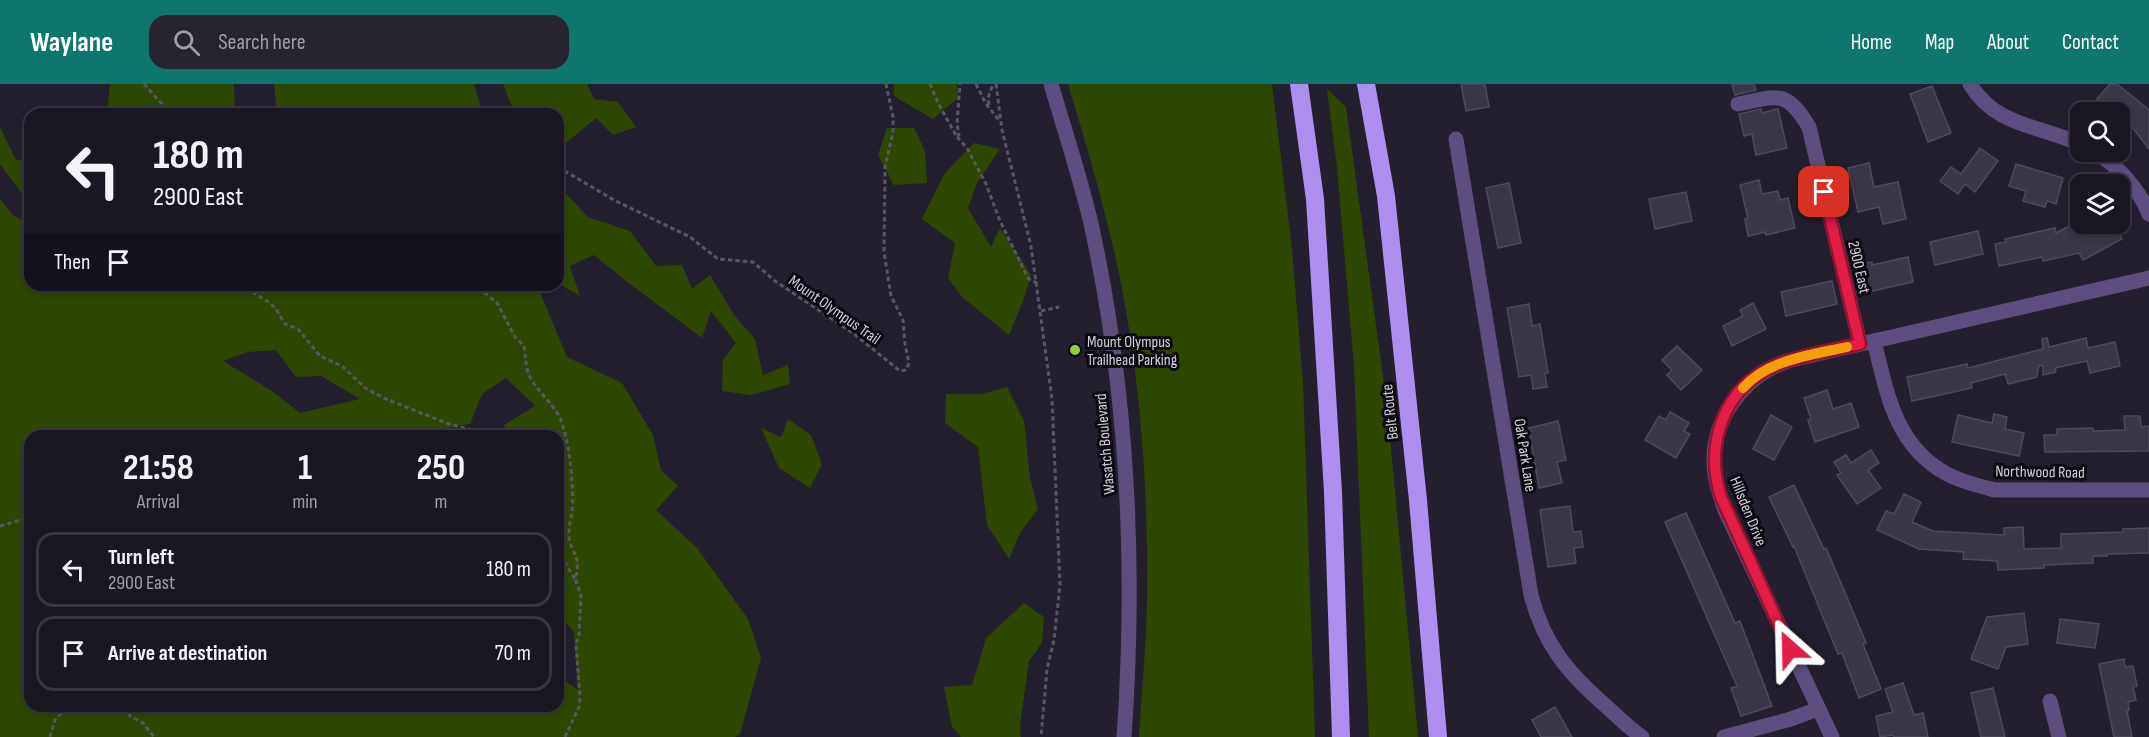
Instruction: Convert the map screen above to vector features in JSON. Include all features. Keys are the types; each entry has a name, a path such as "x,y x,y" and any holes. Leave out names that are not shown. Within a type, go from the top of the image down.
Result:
{"highway":[{"path":"1299,84 1316,210 1333,492 1341,737"},
{"name":"Belt Route","path":"1366,84 1387,208 1418,500 1438,737"}],"street":[{"name":"Wasatch Boulevard","path":"1051,84 1092,228 1117,380 1125,467 1129,551 1129,634 1124,737"},
{"path":"1970,84 1981,99 2001,116 2012,122 2070,139"},
{"name":"2900 East","path":"1738,104 1772,97 1788,99 1798,109 1809,127 1867,343"},
{"name":"Oak Park Lane","path":"1456,139 1536,614 1551,646 1570,673 1642,737"},
{"path":"2109,162 2130,182 2149,214"},
{"name":"Hillsden Drive","path":"1832,737 1725,510 1714,473 1715,446 1728,408 1756,376 1791,360 2149,278"},
{"name":"Northwood Road","path":"1867,343 1892,412 1906,438 1926,459 1947,474 1971,484 1995,490 2149,490"},
{"path":"2050,701 2059,737"},
{"path":"1725,737 1768,726 1818,709"}],"path":[{"path":"144,84 166,108"},
{"name":"Mount Olympus Trail","path":"564,171 614,200 690,237 718,259 753,262 775,281 854,334 900,372 906,370 909,363 904,344 903,320 891,296 884,252 885,167 893,132 886,84"},
{"path":"930,84 939,105 957,137 967,148 986,184 1021,266 1029,279 1037,283"},
{"path":"957,137 959,135 957,124 960,84"},
{"path":"975,84 1000,121"},
{"path":"988,106 994,84"},
{"path":"994,84 1000,121 1031,246 1049,370 1060,585 1054,640 1047,669 1041,737"},
{"path":"253,291 276,309 285,324 298,329 320,356 342,366 365,388 393,402 449,424 472,430"},
{"path":"484,291 497,303 515,338 524,346 524,359 530,377 552,404 564,430 573,495 570,546 579,561 575,579"},
{"path":"1041,310 1059,307"},
{"path":"0,526 24,519"},
{"path":"564,561 581,595 579,635 576,644 579,707 565,737"},
{"path":"50,737 54,720 62,712"},
{"path":"129,712 130,716 143,723 154,737"}],"green space":[{"path":"110,84 234,84 235,108 108,108"},
{"path":"274,84 474,84 481,108 276,108"},
{"path":"503,84 587,84 594,99 618,102 636,127 613,135 596,118 564,143 564,108 513,108"},
{"path":"894,84 957,84 958,98 933,119 894,96"},
{"path":"1068,84 1272,84 1292,249 1303,383 1315,737 1139,737 1146,633 1147,554 1138,394 1116,258"},
{"path":"1327,89 1346,107 1387,405 1418,737 1369,737 1354,366 1337,167"},
{"path":"0,127 16,160 24,160 24,194 22,194 0,164"},
{"path":"887,128 914,128 925,151 927,183 894,185 878,155"},
{"path":"974,143 1000,149 977,183 968,208 991,247 1000,228 1031,275 1009,335 962,297 948,278 955,243 922,219 945,173"},
{"path":"564,191 588,217 630,231 656,266 682,265 692,289 710,275 734,315 755,339 763,375 788,365 790,384 751,395 722,391 723,360 736,343 711,311 702,338 594,255 570,266 580,296 564,287"},
{"path":"0,199 13,215 24,221 24,291 540,291 567,357 622,383 653,435 661,470 678,486 656,510 697,548 748,619 761,658 740,734 735,737 0,737","holes":["276,350 296,377 321,376 360,399 300,413 272,391 223,361 248,352"]},
{"path":"1007,387 1024,421 1030,478 1038,509 1020,533 1009,559 987,525 978,447 945,423 946,394 983,394"},
{"path":"788,419 811,435 822,464 810,488 779,468 761,428 781,437"},
{"path":"1024,603 1044,617 1042,643 1029,661 1020,725 1021,737 961,737 952,727 944,687 972,685 986,638"}],"building":[{"path":"1461,84 1485,84 1489,107 1466,111"},
{"path":"1732,84 1754,84 1756,90 1735,95"},
{"path":"2110,84 2117,84 2149,110 2149,149 2130,125 2130,102 2101,102 2097,99"},
{"path":"1932,86 1951,133 1928,142 1910,94"},
{"path":"1761,109 1762,113 1778,109 1787,148 1756,155 1752,134 1744,136 1739,114"},
{"path":"1980,148 1998,161 1975,192 1965,184 1958,194 1940,181 1951,167 1961,174"},
{"path":"1869,163 1874,187 1898,182 1906,219 1883,224 1879,207 1858,212 1848,168"},
{"path":"2016,164 2063,178 2056,204 2047,201 2045,207 2023,201 2026,191 2009,186"},
{"path":"1759,180 1762,194 1778,191 1780,200 1788,198 1795,228 1766,235 1765,232 1748,236 1745,219 1748,218 1740,185"},
{"path":"1509,183 1521,243 1498,248 1486,188"},
{"path":"1686,192 1692,221 1655,229 1649,199"},
{"path":"2070,226 2070,234 2119,234 2122,239 2083,260 2079,253 2043,261 2042,257 1999,266 1995,244 2006,242 2005,239 2055,228 2056,233"},
{"path":"1978,231 1983,254 1935,265 1930,242"},
{"path":"1908,257 1913,282 1863,293 1856,265 1872,262 1872,265"},
{"path":"1832,281 1837,304 1786,316 1781,292"},
{"path":"1753,303 1766,329 1732,346 1723,326 1743,316 1740,310"},
{"path":"1529,304 1532,326 1540,324 1548,373 1545,373 1547,387 1533,389 1531,375 1519,377 1507,308"},
{"path":"2047,338 2049,347 2086,338 2088,348 2115,342 2120,366 2090,373 2087,361 2055,368 2056,372 2043,375 2043,366 2039,365 2037,377 2008,384 2005,374 1971,383 1972,388 1912,401 1907,377 1967,364 1968,368 2043,349 2042,339"},
{"path":"1677,346 1702,370 1681,390 1667,375 1672,370 1662,360"},
{"path":"1827,390 1833,409 1851,403 1859,427 1815,442 1804,398"},
{"path":"1670,412 1689,423 1684,431 1690,434 1676,458 1645,440 1659,416 1666,420"},
{"path":"1994,414 2007,417 2005,429 2024,433 2019,456 1952,442 1958,415 1992,423"},
{"path":"1771,415 1792,427 1774,460 1753,449"},
{"path":"2124,416 2140,416 2141,427 2149,426 2149,451 2045,452 2044,435 2057,435 2057,429 2125,430"},
{"path":"1558,421 1566,460 1557,462 1562,483 1539,488 1529,428"},
{"path":"1871,450 1879,463 1868,470 1881,488 1857,504 1837,475 1841,473 1834,462 1846,455 1851,463"},
{"path":"1794,485 1824,549 1826,548 1866,643 1863,644 1881,689 1859,698 1842,653 1838,654 1794,546 1769,497"},
{"path":"1904,494 1921,502 1912,522 1933,531 2004,535 2004,528 2023,527 2024,549 2061,548 2061,534 2123,532 2123,529 2149,528 2149,553 2107,554 2107,556 2093,556 2093,563 1998,570 1997,561 1963,559 1964,552 1919,549 1877,530 1886,511 1894,514"},
{"path":"1570,506 1573,532 1581,531 1583,547 1574,548 1576,563 1548,567 1540,510"},
{"path":"1686,513 1735,623 1740,621 1772,706 1741,716 1731,688 1737,686 1665,522"},
{"path":"2024,613 2028,644 2006,647 1998,669 1971,659 1987,617"},
{"path":"2060,619 2099,624 2095,648 2057,643"},
{"path":"2124,659 2125,667 2133,666 2137,686 2133,687 2136,700 2128,702 2129,710 2127,711 2132,737 2114,737 2099,664"},
{"path":"1903,683 1914,715 1923,713 1928,737 1894,737 1893,735 1880,737 1876,716 1893,712 1885,689"},
{"path":"1993,688 2005,737 1981,737 1971,693"},
{"path":"1555,707 1572,737 1541,737 1532,720"}],"slow traffic":[{"path":"1743,388 1756,376 1779,364 1847,347"}],"place":[{"name":"Mount Olympus Trailhead Parking","path":"1075,350"}],"route":[{"path":"1790,649 1725,510 1714,473 1715,446 1728,408 1746,384 1756,376 1791,360 1860,344 1824,192"}]}
